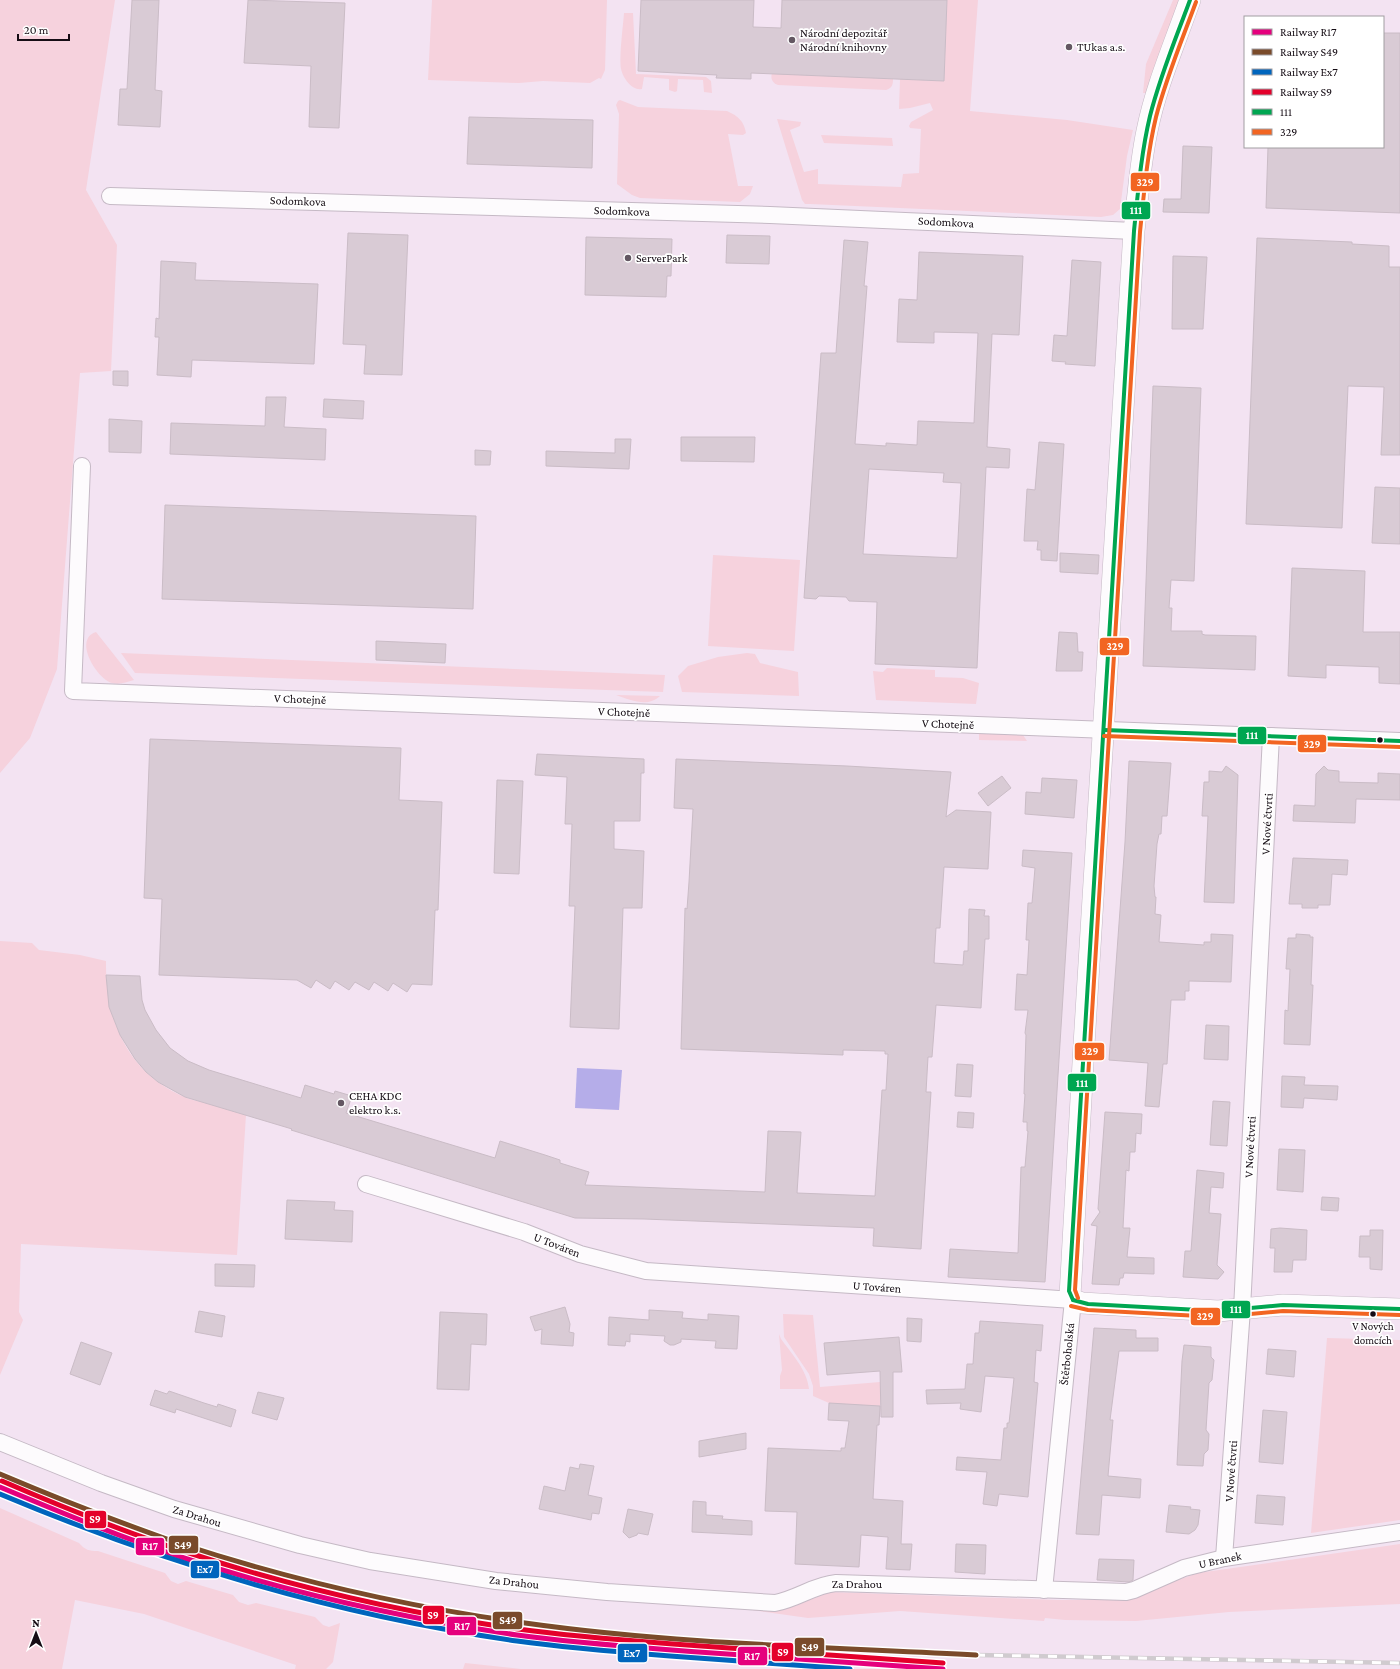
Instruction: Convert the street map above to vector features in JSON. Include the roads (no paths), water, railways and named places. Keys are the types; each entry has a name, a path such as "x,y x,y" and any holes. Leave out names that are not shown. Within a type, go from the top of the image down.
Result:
{"street":[{"name":"Štěrboholská","path":"1044,1590 1073,1300 1069,1291 1134,231 1141,166 1147,130 1190,0"},
{"name":"Sodomkova","path":"110,196 784,215 1134,231"},
{"name":"V Chotejně","path":"82,466 73,691 1400,741"},
{"name":"V Nové čtvrti","path":"1224,1558 1242,1309 1271,736"},
{"name":"U Továren","path":"366,1184 524,1232 580,1254 646,1271 1073,1300 1088,1304 1203,1310 1242,1309 1270,1305 1400,1309"},
{"name":"Za Drahou","path":"0,1442 129,1494 256,1534 300,1546 370,1561 458,1576 607,1592 764,1603 787,1601 820,1586 836,1583 1044,1590"},
{"name":"U Branek","path":"1044,1590 1126,1592 1134,1590 1184,1568 1224,1558 1400,1532"}],"railway":[{"path":"976,1655 1400,1663"}],"rail line":[{"name":"S49","path":"0,1474 133,1527 178,1543 263,1569 350,1591 437,1609 525,1623 637,1636 750,1644 976,1655"},
{"name":"S9","path":"2,1481 115,1527 224,1564 349,1598 391,1607 476,1623 595,1638 943,1663"},
{"name":"R17","path":"0,1487 135,1541 222,1570 305,1593 432,1621 517,1635 594,1644 943,1669"},
{"name":"Ex7","path":"0,1494 63,1520 190,1565 318,1602 384,1617 450,1630 555,1646 850,1669"}],"place":[{"name":"Národní depozitář Národní knihovny","path":"792,40"},
{"name":"TUkas a.s.","path":"1069,47"},
{"name":"ServerPark","path":"628,258"},
{"name":"CEHA KDC elektro k.s.","path":"341,1103"},
{"name":"V Nových domcích","path":"1373,1314"}]}
